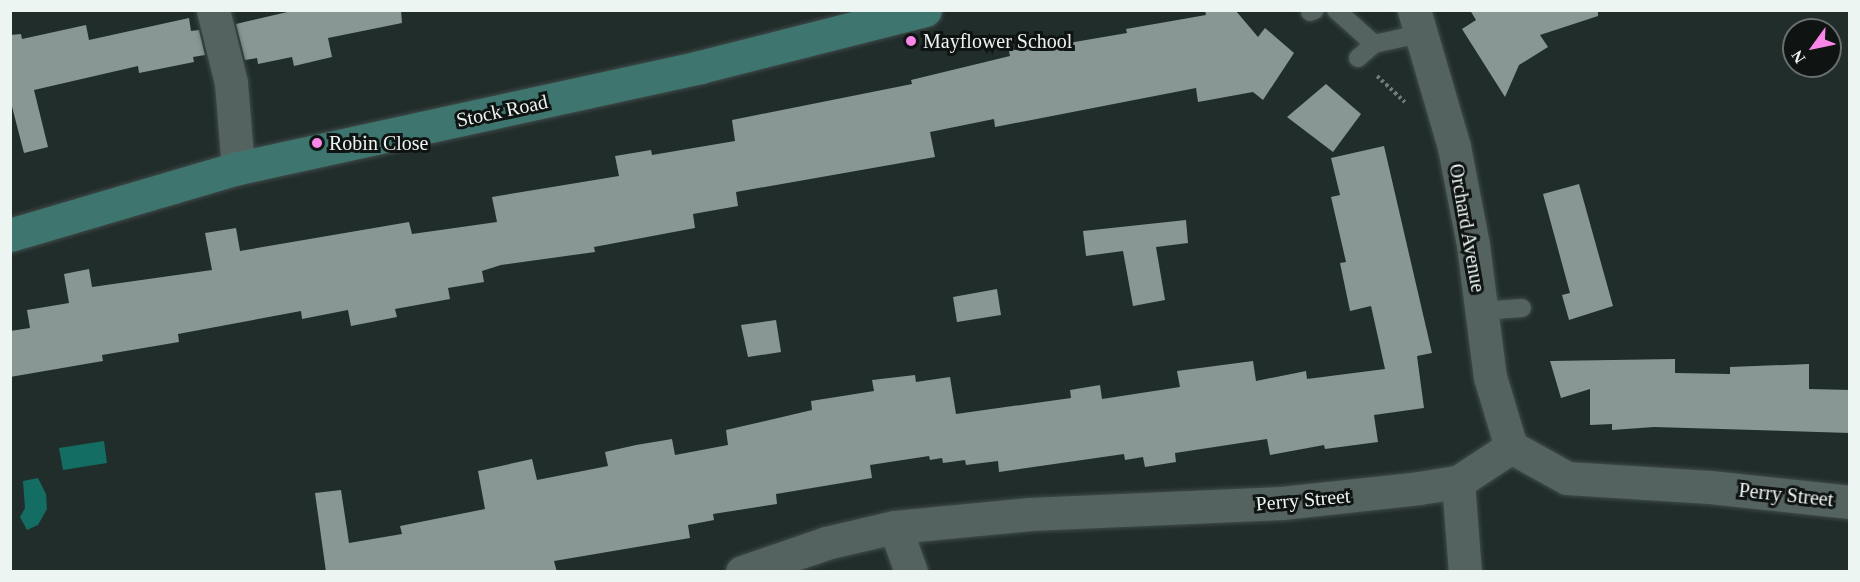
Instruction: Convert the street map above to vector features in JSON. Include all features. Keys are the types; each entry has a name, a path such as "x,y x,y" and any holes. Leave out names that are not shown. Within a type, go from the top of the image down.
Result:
{"main road":[{"name":"Stock Road","path":"10,235 238,168 700,67 925,10"}],"street":[{"path":"213,10 231,83 238,168"},
{"name":"Orchard Avenue","path":"1417,22 1454,147 1490,377 1511,447"},
{"name":"Perry Street","path":"742,572 826,543 896,527 1030,514 1282,503 1458,482 1511,447 1568,478 1710,487 1850,502"},
{"path":"1458,482 1465,572"},
{"path":"896,527 911,572"}],"lane":[{"path":"1336,10 1374,44"},
{"path":"1358,58 1374,44 1417,22"},
{"path":"1481,311 1522,308"}],"path":[{"path":"1358,58 1410,107"}],"shaded area":[{"path":"104,441 107,463 63,470 59,448"},
{"path":"38,478 46,494 47,509 38,525 27,530 20,517 25,508 23,481"}],"building":[{"path":"296,10 401,10 402,23 328,38 332,57 294,66 292,57 258,64 257,58 245,60 236,24"},
{"path":"1470,10 1598,10 1598,16 1540,35 1548,47 1519,65 1505,97 1462,29 1476,20"},
{"path":"1205,11 1236,11 1258,37 1265,28 1294,53 1263,100 1253,92 1198,102 1196,88 995,127 994,119 930,132 935,157 736,192 738,206 693,214 695,228 594,247 595,252 501,265 482,271 484,282 448,288 450,299 395,309 397,317 351,326 348,310 302,319 301,311 178,334 179,342 102,355 103,361 10,377 10,331 30,328 27,310 69,303 64,274 89,269 92,287 212,270 205,233 236,228 240,251 409,222 412,234 497,222 492,197 619,176 615,156 651,150 652,155 735,141 732,120 912,84 911,80 1010,56 1009,51 1025,48 1024,44 1049,40 1051,46 1127,33 1126,29 1206,15"},
{"path":"189,18 191,31 199,30 205,55 193,57 194,62 139,73 138,66 34,90 48,147 24,153 10,99 10,35 21,34 22,39 86,25 89,40"},
{"path":"1326,84 1361,114 1333,152 1287,117"},
{"path":"1384,146 1432,353 1417,356 1424,408 1374,415 1378,442 1325,449 1324,445 1270,455 1267,439 1175,453 1176,462 1145,467 1143,457 1125,460 1124,454 999,472 998,461 966,465 965,460 943,463 942,458 930,460 929,456 870,465 872,478 776,494 777,504 713,514 714,520 688,525 690,538 554,561 557,572 326,572 315,493 341,490 349,543 402,534 400,526 485,509 478,471 532,459 537,480 608,466 605,452 636,445 672,439 675,455 728,445 726,430 812,410 811,401 874,391 872,380 915,375 916,382 950,377 956,414 1071,398 1070,390 1100,385 1102,399 1180,387 1177,371 1253,361 1256,381 1306,371 1307,379 1385,369 1371,306 1350,311 1340,263 1346,262 1331,197 1340,195 1331,158"},
{"path":"1579,184 1613,306 1569,320 1562,295 1570,293 1543,194"},
{"path":"1186,220 1188,243 1156,247 1165,300 1133,306 1123,251 1086,256 1083,231"},
{"path":"997,289 1001,315 957,322 953,297"},
{"path":"776,320 781,352 748,357 741,325"},
{"path":"1675,359 1675,373 1730,374 1730,367 1809,364 1809,389 1850,390 1850,433 1654,427 1612,430 1612,424 1590,425 1590,389 1561,398 1550,361"}],"place":[{"name":"Mayflower School","path":"911,41"},
{"name":"Robin Close","path":"317,143"}]}
